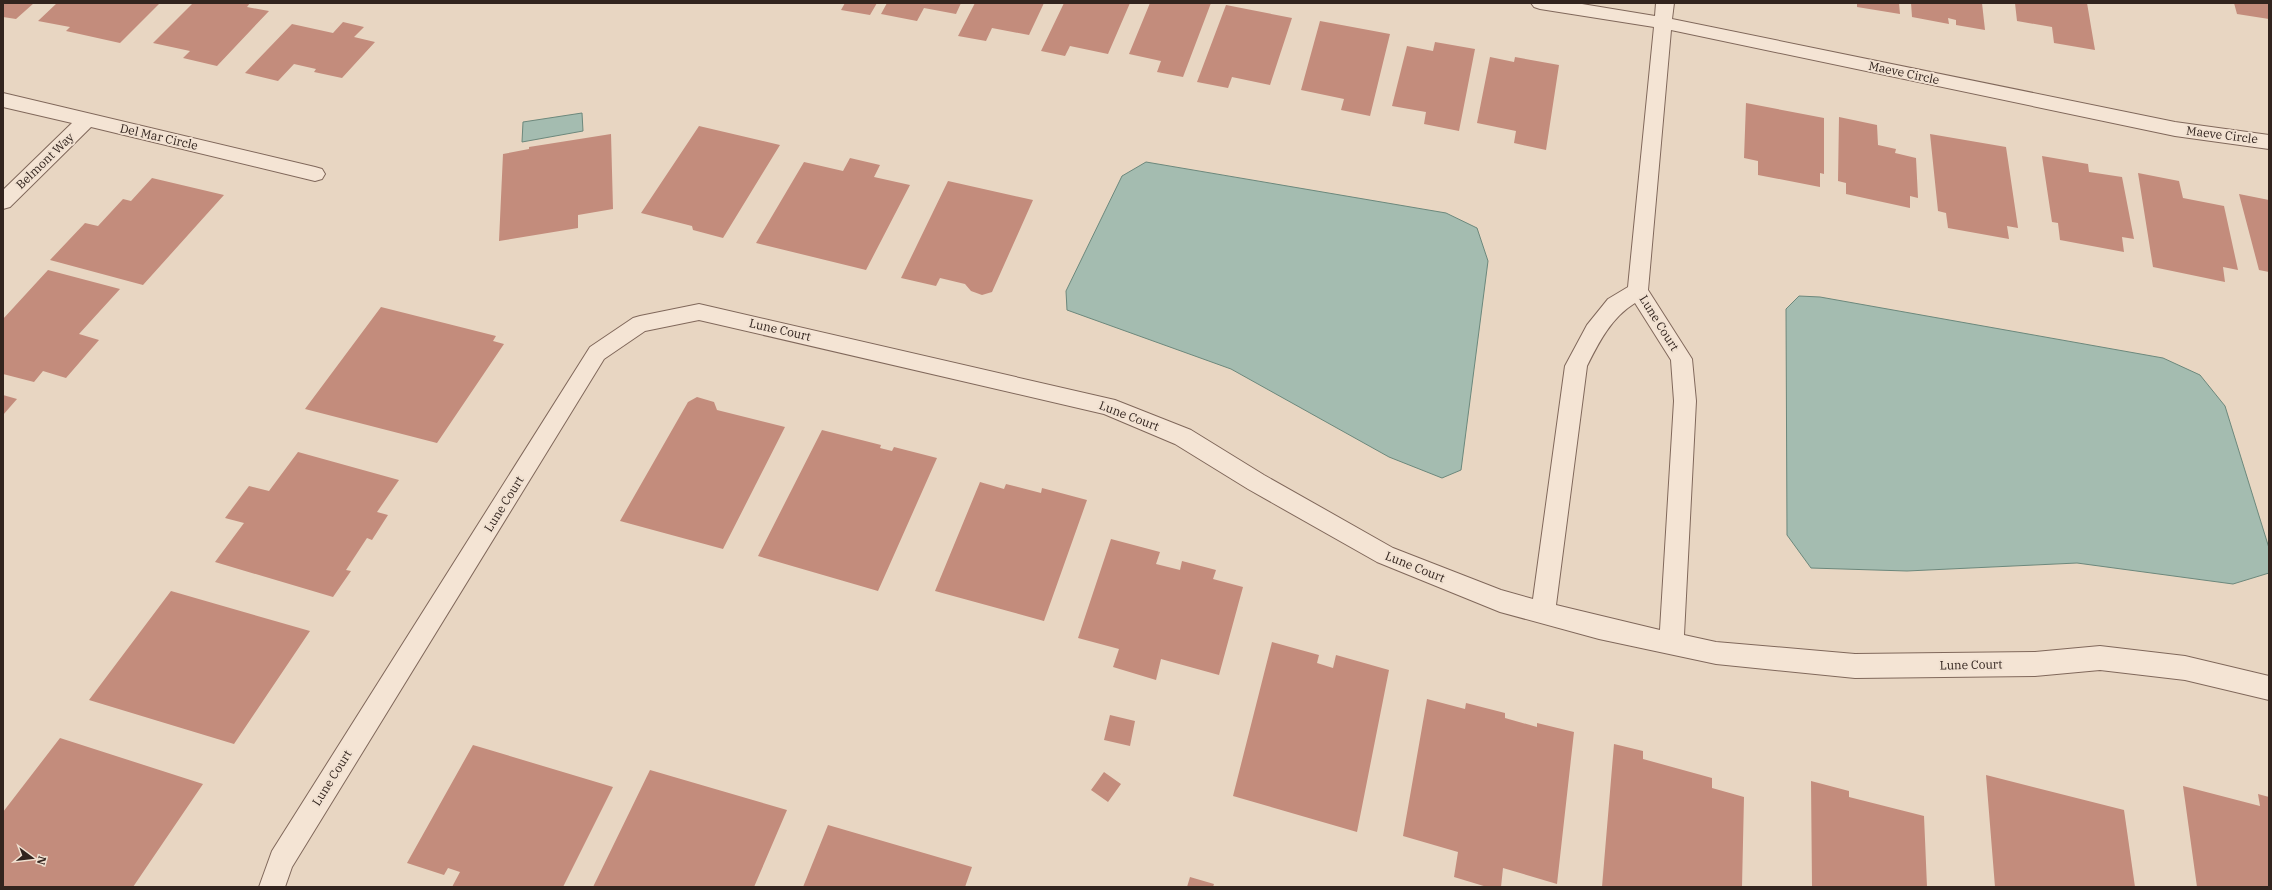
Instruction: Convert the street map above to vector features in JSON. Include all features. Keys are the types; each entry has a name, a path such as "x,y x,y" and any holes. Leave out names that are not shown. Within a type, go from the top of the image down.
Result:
{"street":[{"name":"Maeve Circle","path":"1540,3 1664,23 2175,129 2269,142"},
{"name":"Lune Court","path":"1665,3 1638,291 1680,359 1685,401 1671,643"},
{"name":"Del Mar Circle","path":"3,100 315,174"},
{"name":"Belmont Way","path":"3,202 87,120"},
{"name":"Lune Court","path":"1543,613 1576,366 1594,331 1615,305 1638,291"},
{"name":"Lune Court","path":"272,887 281,860 597,353 640,324 699,312 1107,406 1183,437 1256,482 1385,555 1500,601 1599,628 1716,652 1855,666 2035,664 2100,658 2185,668 2269,688"}],"shaded area":[{"path":"582,113 583,131 522,142 523,122"},
{"path":"1146,162 1446,213 1477,228 1488,261 1461,470 1442,478 1389,457 1231,369 1067,310 1066,291 1122,176"},
{"path":"1799,296 1820,297 2163,358 2200,375 2225,406 2269,548 2269,573 2233,584 2077,563 1907,571 1811,568 1787,535 1786,309"}],"building":[{"path":"3,3 34,3 16,19 3,17"},
{"path":"57,3 160,3 120,43 66,31 70,27 38,21"},
{"path":"193,3 250,3 247,7 269,11 217,66 183,58 190,51 153,43"},
{"path":"845,3 877,3 870,15 841,10"},
{"path":"887,3 961,3 956,14 924,8 917,21 881,14"},
{"path":"975,3 1044,3 1029,35 992,28 986,41 958,36"},
{"path":"1064,3 1130,3 1108,54 1070,46 1065,56 1041,51"},
{"path":"1150,3 1211,3 1183,77 1157,72 1161,61 1129,54"},
{"path":"1857,3 1899,3 1900,14 1857,7"},
{"path":"1911,3 1982,3 1985,30 1956,25 1956,20 1948,18 1949,24 1912,17"},
{"path":"2015,3 2087,3 2095,50 2054,43 2052,27 2017,21"},
{"path":"2234,3 2269,4 2269,19 2237,14"},
{"path":"1226,5 1292,18 1270,85 1232,77 1228,88 1197,82"},
{"path":"1320,21 1390,34 1370,116 1341,110 1344,99 1301,90"},
{"path":"343,22 364,27 354,37 375,42 342,78 314,72 316,69 294,64 278,81 245,73 292,24 333,33"},
{"path":"1435,42 1475,49 1459,131 1424,124 1426,112 1392,106 1407,46 1433,51"},
{"path":"1490,57 1514,62 1515,57 1559,65 1546,150 1514,143 1516,131 1477,123"},
{"path":"1746,103 1824,118 1824,174 1820,173 1820,187 1758,175 1758,161 1744,158"},
{"path":"1839,117 1877,125 1878,145 1896,149 1895,153 1916,158 1918,198 1910,196 1910,208 1846,194 1846,183 1838,181"},
{"path":"699,126 780,145 723,238 693,230 692,226 641,213"},
{"path":"611,134 613,209 578,215 578,228 499,241 503,154 529,149 529,147"},
{"path":"1930,134 2006,147 2018,228 2007,226 2009,239 1948,228 1946,213 1938,211"},
{"path":"2042,156 2088,164 2089,172 2122,177 2134,239 2122,237 2124,252 2060,240 2058,223 2052,222"},
{"path":"850,158 880,165 874,177 910,185 866,270 756,243 804,162 843,171"},
{"path":"2138,173 2179,181 2183,198 2224,206 2238,270 2223,267 2225,282 2153,267"},
{"path":"152,178 224,195 143,285 50,260 85,223 98,226 123,199 131,201"},
{"path":"948,181 1033,200 992,292 982,295 971,291 965,284 940,278 936,286 901,278"},
{"path":"2239,194 2269,200 2269,272 2259,270"},
{"path":"48,270 120,289 79,334 99,340 66,378 43,371 34,382 3,374 3,319"},
{"path":"381,307 496,336 493,341 504,344 437,443 305,409"},
{"path":"3,395 17,399 3,415"},
{"path":"697,397 714,402 717,410 785,427 723,549 620,521 688,402"},
{"path":"822,430 881,445 880,448 892,451 894,447 937,458 878,591 758,556"},
{"path":"298,452 399,480 377,512 388,515 372,540 367,538 346,570 351,571 333,597 215,562 244,523 225,518 249,486 269,491"},
{"path":"980,482 1004,489 1006,484 1041,493 1042,488 1087,500 1044,621 935,591"},
{"path":"1111,539 1160,552 1156,564 1180,570 1182,561 1216,570 1213,579 1243,587 1219,675 1161,659 1156,680 1113,667 1119,649 1078,638"},
{"path":"171,591 310,631 234,744 89,700"},
{"path":"1272,642 1319,655 1317,663 1333,668 1336,655 1389,670 1357,832 1233,796"},
{"path":"1427,699 1465,709 1466,703 1505,713 1505,718 1537,727 1537,723 1574,732 1557,884 1503,868 1501,887 1487,887 1454,877 1458,852 1403,836"},
{"path":"1110,715 1135,721 1130,746 1104,740"},
{"path":"60,738 203,784 133,887 3,887 3,812"},
{"path":"1614,744 1643,751 1643,759 1712,778 1712,788 1744,797 1742,887 1602,887"},
{"path":"473,745 613,787 563,887 452,887 460,872 448,868 444,875 407,863"},
{"path":"650,770 787,810 754,887 593,887"},
{"path":"1104,772 1121,784 1108,802 1091,790"},
{"path":"1986,775 2124,810 2135,887 1995,887"},
{"path":"1811,781 1849,791 1849,797 1924,816 1927,887 1812,887"},
{"path":"2183,786 2260,806 2258,794 2269,797 2269,887 2197,887"},
{"path":"828,825 972,867 965,887 803,887"},
{"path":"1190,877 1214,884 1213,887 1187,887"}]}
